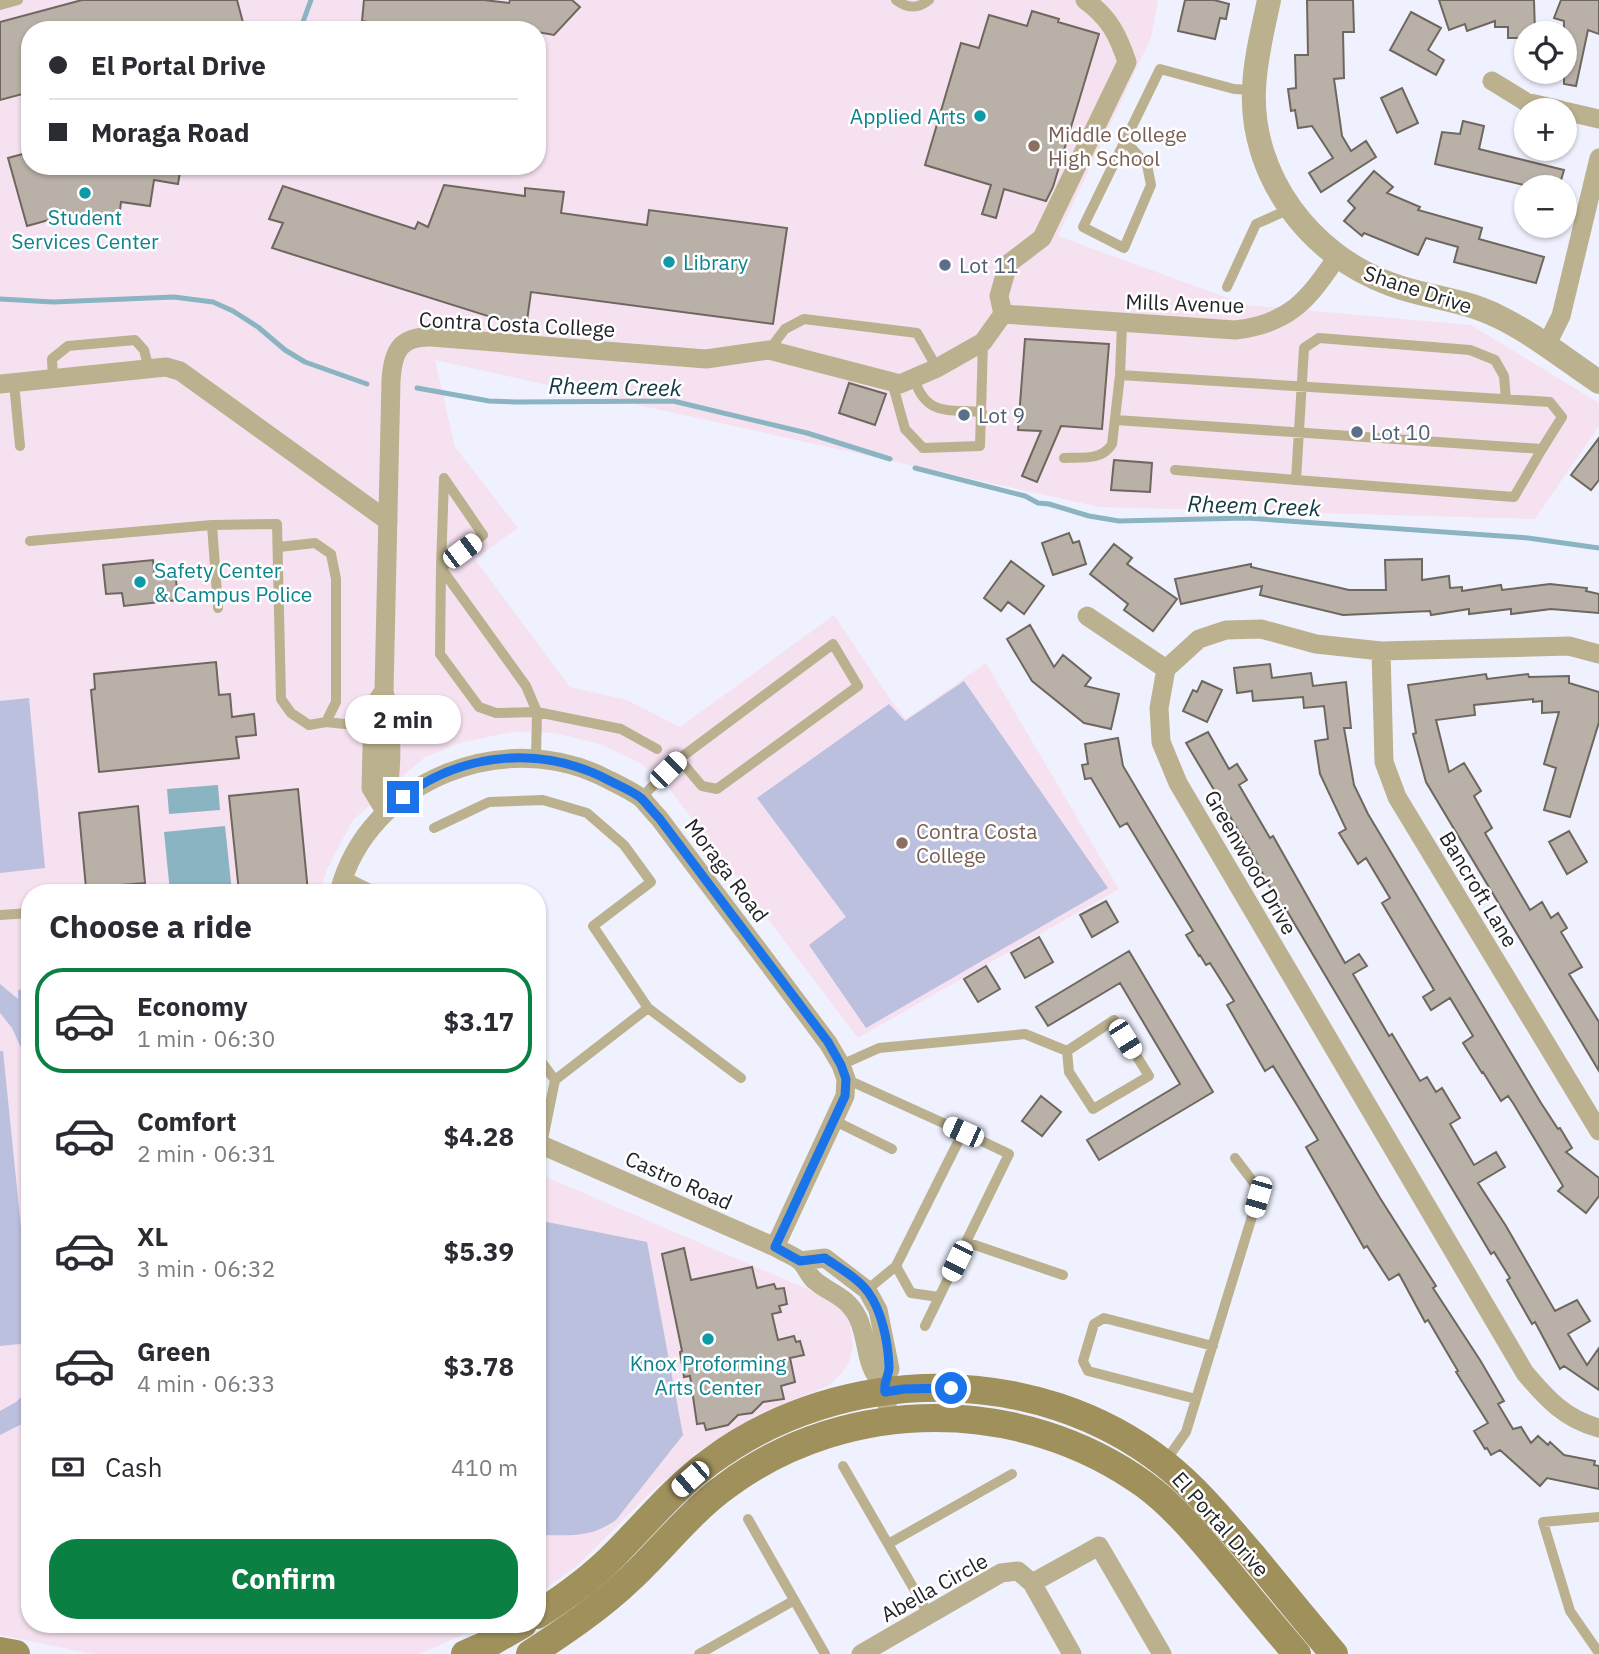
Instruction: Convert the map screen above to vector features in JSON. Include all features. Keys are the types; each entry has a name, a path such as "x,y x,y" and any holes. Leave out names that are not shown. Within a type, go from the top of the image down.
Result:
{"main road":[{"name":"El Portal Drive","path":"546,1609 567,1596 614,1555 669,1496 711,1461 757,1432 800,1412 884,1388 968,1388 1043,1403 1115,1432 1154,1474 1195,1531 1297,1654"},
{"name":"El Portal Drive","path":"530,1654 590,1613 631,1579 709,1500 750,1469 819,1436 890,1420 932,1416 981,1420 1039,1432 1104,1460 1154,1474 1214,1510 1334,1654"},
{"path":"465,1654 507,1633"},
{"path":"0,1651 16,1654"}],"street":[{"path":"769,350 900,384 937,368 984,342 1003,314 999,296 1008,264 1042,238 1127,62 1117,33 1102,12 1085,0"},
{"name":"Shane Drive","path":"1269,0 1254,90 1255,119 1271,173 1290,209 1315,240 1361,272 1392,285 1461,300 1498,316 1599,382"},
{"path":"1492,81 1520,98"},
{"path":"1577,114 1599,119"},
{"path":"1546,346 1561,316 1599,158"},
{"name":"Mills Avenue","path":"1003,314 1235,330 1259,327 1285,316 1303,302 1337,257"},
{"name":"Contra Costa College","path":"385,811 391,779 389,710 384,691 392,363 398,349 415,337 431,337 706,359 769,350"},
{"path":"7,384 166,367 180,371 388,521"},
{"path":"1087,616 1166,669 1199,639 1226,630 1261,629 1316,645 1381,651 1569,646 1599,654"},
{"name":"Bancroft Lane","path":"1381,651 1384,762 1397,797 1599,1131"},
{"name":"Greenwood Drive","path":"1166,669 1159,708 1161,742 1178,783 1525,1373 1552,1405 1586,1425 1599,1428"},
{"name":"Contra Costa College","path":"384,691 373,707 372,788 385,811"},
{"name":"Moraga Road","path":"341,884 362,841 385,811 421,784 459,766 506,758 536,758 565,762 596,773 641,798 659,818 828,1042 844,1072"},
{"path":"775,1247 845,1096 844,1072"},
{"name":"Castro Road","path":"546,1147 775,1247 800,1261 813,1279 836,1292 858,1318 871,1370 884,1388 890,1420"},
{"name":"Castro Road","path":"800,1261 825,1258 867,1290 878,1310 885,1339 890,1370 884,1388"},
{"path":"1072,1654 1032,1583 1099,1546 1162,1654"},
{"name":"Abella Circle","path":"861,1654 1001,1573 1018,1571 1032,1583"}],"lane":[{"path":"0,5 18,0"},
{"path":"896,0 905,6 916,7 929,0"},
{"path":"1125,141 1147,165 1151,185 1124,248 1083,227 1160,69 1234,89 1254,90"},
{"path":"1227,287 1256,224 1290,209"},
{"path":"769,350 785,329 804,319 917,333 937,368"},
{"path":"1064,458 1098,456 1108,452 1112,444 1121,375 1122,324"},
{"path":"1296,480 1304,348 1319,338 1470,351 1495,360 1504,376 1506,399"},
{"path":"53,379 52,359 68,346 135,340 144,351 149,369"},
{"path":"892,382 905,429 923,448 980,446 984,342"},
{"path":"1121,375 1549,402 1562,417 1514,496 1175,470"},
{"path":"914,379 920,397 934,408 982,412"},
{"path":"7,384 20,446"},
{"path":"1116,420 1542,449"},
{"path":"440,568 483,535 444,478 440,568 440,654 479,707 496,713 537,712 621,729 657,749"},
{"path":"30,541 212,525 277,524 281,699 291,713 309,725 326,722 373,727"},
{"path":"212,525 218,608"},
{"path":"279,547 315,544 331,554 336,579 336,702 326,722"},
{"path":"440,568 526,686 537,712 536,758"},
{"path":"641,798 679,759 833,645 858,686 717,789 702,786 679,759"},
{"path":"434,828 489,802 543,800 587,813 624,845 651,882 593,926 648,1007 741,1078"},
{"path":"0,915 21,914"},
{"path":"546,1118 555,1080 648,1007"},
{"path":"1114,1020 1149,1076 1093,1108 1069,1072 1067,1051 1114,1020"},
{"path":"925,1325 1009,1154 844,1072 879,1048 1025,1034 1067,1051"},
{"path":"546,1069 555,1080"},
{"path":"835,1121 892,1149"},
{"path":"867,1290 896,1266 963,1132"},
{"path":"1154,1474 1186,1432 1258,1197 1254,1184 1235,1158"},
{"path":"966,1242 1063,1275"},
{"path":"896,1266 911,1293 939,1297"},
{"path":"1196,1399 1088,1371 1083,1361 1094,1324 1104,1318 1213,1346"},
{"path":"843,1466 929,1615"},
{"path":"888,1544 1012,1474"},
{"path":"1599,1517 1543,1522 1570,1611 1599,1653"},
{"path":"748,1518 825,1654"},
{"path":"699,1654 793,1601"}],"shaded area":[{"name":"Contra Costa College","path":"0,0 1158,0 1151,38 1058,236 1247,305 1471,325 1599,403 1599,426 1535,519 1099,507 435,360 455,447 518,528 475,559 570,687 627,700 680,727 834,615 906,719 986,663 1119,889 858,1038 668,787 640,763 600,744 555,733 513,732 463,742 425,757 353,820 328,867 323,884 21,884 21,1633 467,1633 419,1654 94,1654 0,1635"},
{"path":"964,681 1108,888 866,1028 809,945 846,917 757,798 889,704 905,721"},
{"path":"29,698 45,868 0,873 0,701"},
{"path":"218,785 220,810 169,814 167,789"},
{"path":"225,826 231,884 169,884 164,832"},
{"path":"0,984 18,999 18,990 21,990 21,1048 12,1028 0,1013"},
{"path":"0,1051 3,1051 21,1228 21,1344 0,1346"},
{"path":"546,1177 826,1297 843,1311 850,1325 853,1345 850,1360 842,1373 828,1386 760,1413 694,1454 649,1494 578,1565 546,1588"},
{"path":"546,1222 647,1242 683,1435 616,1520 597,1530 568,1535 546,1535"},
{"path":"21,1397 21,1424 0,1435 0,1411"}],"building":[{"path":"82,0 237,0 243,21 21,21 21,94 0,100 0,22"},
{"path":"364,0 484,0 509,3 510,0 572,0 580,7 554,35 546,34 546,21 362,21"},
{"path":"1185,0 1214,0 1229,4 1226,19 1220,18 1215,39 1178,31"},
{"path":"1307,0 1353,0 1354,32 1343,32 1344,78 1334,79 1342,136 1351,151 1366,141 1376,157 1321,192 1309,173 1333,158 1312,126 1298,128 1295,110 1291,111 1288,89 1296,88 1295,55 1308,55"},
{"path":"1439,0 1534,0 1535,21 1514,21 1514,38 1508,38 1508,27 1495,27 1495,21 1467,31 1465,24 1449,30"},
{"path":"1561,0 1599,0 1599,34 1588,30 1577,81 1577,21 1554,18"},
{"name":"Applied Arts","path":"1032,11 1099,34 1053,187 1046,201 1004,189 996,218 982,214 991,185 925,165 961,43 979,48 989,15 1027,26"},
{"path":"1411,12 1441,28 1428,50 1444,60 1436,75 1390,50"},
{"path":"1402,88 1418,123 1397,133 1381,98"},
{"path":"1463,121 1484,126 1479,149 1514,158 1514,161 1528,161 1564,170 1563,175 1514,175 1514,183 1435,164 1442,132 1460,134"},
{"name":"Student Services Center","path":"21,154 21,175 180,175 178,184 154,180 150,206 121,202 119,219 74,213 27,226 8,158"},
{"path":"1374,171 1393,187 1387,193 1420,207 1418,210 1482,228 1479,239 1544,257 1536,283 1454,262 1458,247 1426,238 1418,255 1364,233 1362,236 1344,221 1355,208 1348,201"},
{"path":"444,185 525,196 525,188 564,192 561,213 647,225 649,210 787,228 773,324 531,292 526,328 272,248 283,223 269,219 283,186 415,229 418,222 428,227"},
{"path":"1025,339 1109,344 1102,429 1061,426 1037,482 1022,476 1041,431 1018,430"},
{"path":"849,383 886,394 875,425 839,413"},
{"path":"1599,438 1599,480 1591,490 1571,475"},
{"path":"1114,460 1152,463 1150,492 1111,490"},
{"path":"1069,533 1073,543 1079,541 1086,564 1053,575 1042,543"},
{"path":"1114,544 1132,558 1127,564 1177,599 1153,631 1124,610 1128,604 1090,574"},
{"path":"1422,559 1422,580 1449,576 1450,588 1462,587 1462,591 1501,585 1502,590 1550,584 1587,588 1586,591 1599,594 1599,613 1551,609 1511,614 1511,609 1469,614 1469,609 1431,615 1430,611 1343,615 1260,595 1262,586 1181,604 1175,579 1251,564 1251,567 1349,590 1386,590 1385,560"},
{"name":"Safety Center & Campus Police","path":"153,560 154,571 175,570 178,600 124,606 122,593 106,594 103,565"},
{"path":"1011,561 1044,586 1024,614 1008,602 1001,611 984,598"},
{"path":"1030,625 1054,667 1063,655 1091,678 1085,686 1119,694 1111,729 1084,723 1032,681 1007,639"},
{"path":"216,662 219,695 230,694 232,717 254,714 256,735 236,737 239,758 99,772 91,690 95,689 94,674"},
{"path":"1270,664 1272,678 1311,673 1313,686 1346,682 1351,728 1344,728 1354,785 1368,814 1541,1103 1572,1148 1566,1152 1599,1178 1599,1196 1586,1213 1558,1191 1563,1186 1513,1103 1508,1096 1501,1101 1463,1043 1473,1036 1450,998 1431,1010 1423,997 1434,990 1382,903 1390,898 1366,858 1358,864 1339,833 1346,829 1320,774 1315,741 1328,739 1324,706 1304,708 1303,697 1253,701 1252,691 1237,693 1234,668"},
{"path":"1486,674 1487,679 1528,674 1529,677 1569,676 1569,683 1599,692 1599,722 1570,817 1544,810 1556,768 1544,764 1559,712 1542,713 1542,701 1533,702 1533,699 1474,705 1475,715 1436,720 1449,772 1464,763 1481,791 1474,796 1492,828 1485,833 1530,910 1542,902 1551,918 1558,913 1567,928 1561,932 1582,967 1569,974 1599,1022 1599,1071 1426,782 1413,734 1416,733 1408,685"},
{"path":"1202,681 1222,690 1207,722 1183,711 1193,690 1197,692"},
{"path":"1208,732 1229,769 1237,764 1247,780 1239,785 1270,838 1273,836 1345,963 1359,954 1367,966 1353,974 1389,1036 1392,1034 1420,1081 1427,1077 1436,1092 1442,1088 1460,1118 1450,1124 1474,1165 1496,1152 1505,1167 1478,1183 1555,1311 1577,1300 1590,1321 1568,1334 1587,1365 1599,1348 1599,1390 1564,1366 1560,1369 1535,1322 1532,1324 1507,1280 1510,1278 1494,1252 1491,1254 1284,906 1281,908 1186,743"},
{"path":"1118,738 1123,766 1380,1198 1436,1286 1433,1288 1480,1360 1504,1401 1498,1404 1513,1429 1521,1427 1531,1443 1538,1436 1548,1445 1550,1442 1564,1455 1595,1461 1594,1465 1599,1466 1599,1489 1547,1478 1540,1486 1500,1450 1491,1455 1487,1448 1485,1449 1474,1431 1488,1423 1428,1320 1425,1322 1399,1274 1389,1280 1367,1246 1364,1248 1306,1147 1318,1140 1273,1066 1265,1071 1227,1005 1234,1001 1210,963 1206,965 1186,935 1193,931 1127,823 1120,827 1091,778 1085,779 1082,765 1088,764 1085,744"},
{"path":"298,789 307,884 238,884 229,796"},
{"path":"138,806 145,883 86,884 79,813"},
{"path":"1569,831 1587,862 1567,874 1549,842"},
{"path":"1106,901 1118,922 1092,937 1080,915"},
{"path":"1039,937 1053,962 1025,978 1011,953"},
{"path":"1129,951 1213,1092 1099,1160 1087,1140 1180,1084 1120,983 1048,1026 1036,1007"},
{"path":"986,966 1000,989 978,1002 964,979"},
{"path":"1041,1096 1061,1112 1042,1136 1022,1121"},
{"name":"Knox Proforming Arts Center","path":"684,1248 691,1280 752,1267 757,1288 774,1284 776,1289 784,1288 787,1304 779,1306 781,1312 772,1314 778,1340 794,1336 796,1342 800,1341 804,1355 790,1358 795,1382 781,1386 784,1399 763,1402 752,1413 738,1415 728,1425 706,1430 704,1423 697,1424 690,1376 684,1377 682,1351 662,1254"}],"waterway":[{"path":"303,21 311,0"},
{"name":"Rheem Creek","path":"0,299 53,302 174,297 213,302 258,327 285,350 305,362 367,384"},
{"name":"Rheem Creek","path":"417,388 489,401 673,401 807,433 890,459"},
{"name":"Rheem Creek","path":"915,468 1025,496 1038,503 1119,521 1247,518 1528,538 1599,548"}],"place":[{"name":"Applied Arts","path":"980,116"},
{"name":"Middle College High School","path":"1034,146"},
{"name":"Student Services Center","path":"85,193"},
{"name":"Library","path":"669,262"},
{"name":"Lot 11","path":"945,265"},
{"name":"Lot 9","path":"964,415"},
{"name":"Lot 10","path":"1357,432"},
{"name":"Safety Center & Campus Police","path":"140,582"},
{"name":"Contra Costa College","path":"902,843"},
{"name":"Knox Proforming Arts Center","path":"708,1339"}],"route":[{"path":"403,797 421,784 459,766 506,758 536,758 565,762 596,773 641,798 659,818 828,1042 846,1079 845,1096 835,1121 775,1247 800,1261 825,1258 867,1290 878,1310 885,1339 890,1370 883,1384 885,1392 951,1388"}]}
